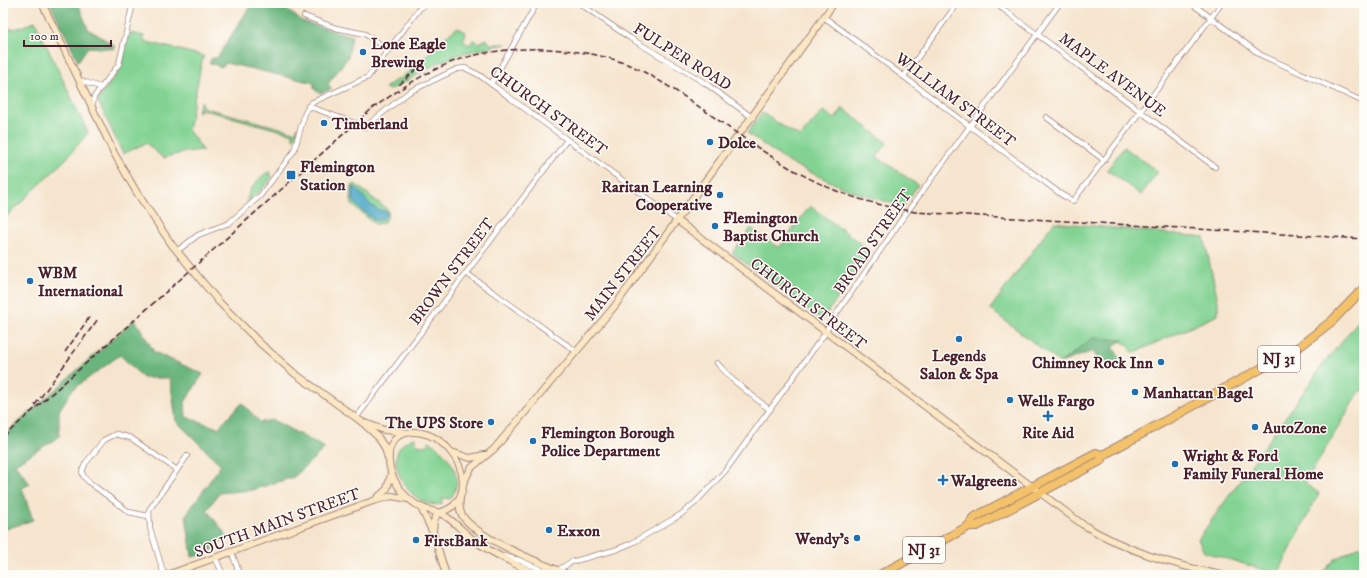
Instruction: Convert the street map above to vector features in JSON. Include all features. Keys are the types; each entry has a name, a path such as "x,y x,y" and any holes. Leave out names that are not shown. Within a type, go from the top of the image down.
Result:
{"highway":[{"name":"NJ 31","path":"880,575 969,526 977,526 1100,461 1103,455 1294,350 1332,321 1364,288"},
{"name":"NJ 31","path":"969,526 973,518 1096,453 1103,455"}],"street":[{"path":"42,3 92,110 129,180 176,251 219,302 261,344 294,373 362,422 381,440 391,473 398,487 410,499 420,507 439,512 472,539 499,555 540,575"},
{"path":"92,110 94,97 100,87 106,82 119,64 133,3"},
{"path":"176,251 198,235 229,223 267,189 296,147 301,123 308,106 315,100 368,77 420,8 429,3"},
{"path":"491,84 537,3"},
{"name":"FULPER ROAD","path":"579,3 630,38 705,83 753,118"},
{"name":"MAIN STREET","path":"463,484 471,468 489,453 614,307 753,118 755,112 793,62 834,3"},
{"path":"904,76 958,3"},
{"name":"MAPLE AVENUE","path":"995,3 1215,167"},
{"name":"BROAD STREET","path":"558,570 571,562 618,548 642,538 688,509 719,479 826,332 830,323 889,238 1060,3"},
{"path":"1191,3 1254,50 1273,62 1364,102"},
{"path":"1046,117 1104,160 1222,3"},
{"path":"304,16 336,28 365,34 389,50"},
{"name":"WILLIAM STREET","path":"824,17 1062,195 1073,200 1104,160"},
{"name":"CHURCH STREET","path":"308,106 365,127 409,92 457,69 469,69 678,221 1082,524 1120,545 1156,560 1220,575"},
{"path":"78,80 100,87"},
{"name":"BROWN STREET","path":"356,418 566,140"},
{"path":"466,273 577,352"},
{"path":"717,363 733,380 770,410"},
{"path":"362,422 390,431 422,432 433,436 451,452 461,471 463,484 459,506 462,515 474,527 515,552 570,575"},
{"path":"388,459 389,450 395,439 410,432"},
{"path":"148,516 130,512 90,483 84,477 82,472 85,464 104,440 116,434 131,438 177,470"},
{"path":"451,452 470,458 489,453"},
{"path":"164,575 150,528 148,516 152,504 187,456"},
{"name":"SOUTH MAIN STREET","path":"373,501 387,489 391,473"},
{"name":"SOUTH MAIN STREET","path":"167,575 232,553 373,501 392,496 410,499"},
{"path":"434,535 433,525 439,512 452,507 461,496"},
{"path":"420,507 434,535 446,575"},
{"path":"232,553 240,575"},
{"path":"499,555 519,560 547,572 558,570"},
{"path":"216,558 223,575"}],"green space":[{"path":"50,3 78,3 88,29 114,45 114,49 88,47 78,61"},
{"path":"252,3 283,3 282,6 302,21 352,36 348,57 328,84 332,89 320,93 314,89 314,83 226,63 221,67 210,63 212,58 217,58"},
{"path":"35,21 88,133 66,159 3,220 3,28 16,28"},
{"path":"458,27 466,33 463,41 470,45 474,39 478,43 487,39 490,44 506,44 464,53 440,62 390,90 385,88 397,79 400,79 437,46 436,44"},
{"path":"131,33 144,36 143,41 204,56 188,130 203,150 185,152 163,158 146,143 123,154 98,101 99,97 119,71 128,36"},
{"path":"202,101 202,107 295,132 298,127 296,137 293,139 293,134 201,109 198,113 200,103"},
{"path":"843,108 887,143 877,157 918,185 903,207 846,189 788,162 747,133 762,113 800,137 823,111 835,119"},
{"path":"1124,147 1158,172 1141,195 1107,170"},
{"path":"270,172 272,177 265,186 247,202 251,189 262,176"},
{"path":"355,184 388,210 388,216 383,223 375,224 352,205 350,195 352,186"},
{"path":"810,206 871,251 822,320 732,253 751,228 779,248"},
{"path":"1054,222 1204,237 1218,301 1218,315 1133,353 1122,341 1094,338 1060,363 990,309"},
{"path":"1364,314 1364,392 1360,390 1305,484 1319,493 1278,574 1204,552 1198,539 1325,362"},
{"path":"135,319 154,352 203,374 185,402 186,417 218,428 242,403 260,422 273,420 325,448 294,477 252,490 219,493 207,510 227,536 209,553 192,557 186,515 221,465 176,421 170,378 143,378 120,355 72,390 59,411 59,437 15,464 30,484 22,488 33,520 3,530 3,436"},
{"path":"1093,338 1123,340 1113,346 1122,363 1114,371 1100,363 1093,351 1060,363"},
{"path":"415,438 416,443 420,446 428,445 429,441 436,446 443,452 453,467 457,483 455,491 450,499 442,498 442,504 430,504 418,498 408,489 400,478 396,465 397,454 403,444"},
{"path":"1364,544 1364,575 1320,575 1335,559"}],"water":[{"path":"353,187 360,191 374,207 379,210 386,211 387,214 385,217 381,220 375,220 361,210 353,201"}],"railway":[{"path":"372,109 402,88 433,70 455,61 476,55 525,49 551,49 577,52 602,56 624,63 644,72 667,85 777,160 799,173 834,190 880,205 915,212 1364,239"},
{"path":"399,85 425,61"},
{"path":"3,437 375,106"},
{"path":"65,352 91,315"},
{"path":"35,405 98,319"}],"place":[{"name":"Lone Eagle Brewing","path":"363,52"},
{"name":"Timberland","path":"324,123"},
{"name":"Dolce","path":"710,142"},
{"name":"Flemington Station","path":"291,175"},
{"name":"Raritan Learning Cooperative","path":"720,195"},
{"name":"Flemington Baptist Church","path":"715,226"},
{"name":"WBM International","path":"30,281"},
{"name":"Legends Salon & Spa","path":"959,339"},
{"name":"Chimney Rock Inn","path":"1161,362"},
{"name":"Manhattan Bagel","path":"1135,392"},
{"name":"Wells Fargo","path":"1010,400"},
{"name":"Rite Aid","path":"1048,416"},
{"name":"The UPS Store","path":"491,422"},
{"name":"AutoZone","path":"1255,427"},
{"name":"Flemington Borough Police Department","path":"533,441"},
{"name":"Wright & Ford Family Funeral Home","path":"1175,464"},
{"name":"Walgreens","path":"943,480"},
{"name":"Exxon","path":"549,530"},
{"name":"Wendy's","path":"857,538"},
{"name":"FirstBank","path":"416,540"}]}
